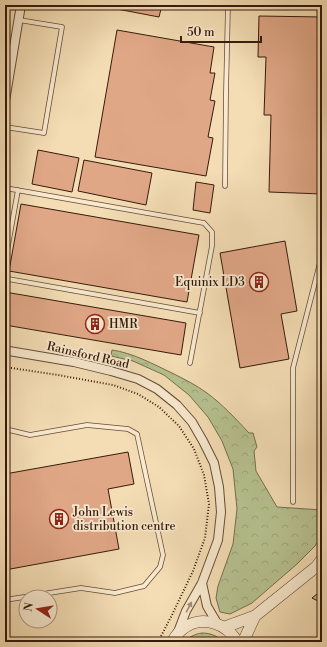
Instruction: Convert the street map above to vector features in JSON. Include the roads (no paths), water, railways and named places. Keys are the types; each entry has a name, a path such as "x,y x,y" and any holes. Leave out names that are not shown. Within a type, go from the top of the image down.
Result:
{"street":[{"path":"5,101 21,5"},
{"name":"Rainsford Road","path":"6,350 74,362 138,379 157,389 177,405 192,422 203,441 214,463 219,487 221,512 218,540 202,583 186,611 173,640"},
{"path":"173,640 184,628 193,623 203,621 221,625 255,616 316,567 322,559"},
{"path":"202,583 208,606 221,625 234,636 237,642"},
{"path":"243,642 255,616"}],"lane":[{"path":"225,186 228,5"},
{"path":"5,126 44,133 62,27 18,20"},
{"path":"5,188 204,223 212,232 212,246 190,363"},
{"path":"5,262 18,190"},
{"path":"293,502 294,368 322,255"},
{"path":"5,276 8,279 200,313"},
{"path":"5,429 30,435 87,425 128,429 137,434 163,555 160,567 144,586 115,593 81,588 5,600"}],"place":[{"name":"Equinix LD3","path":"259,282"},
{"name":"HMR","path":"95,324"},
{"name":"John Lewis distribution centre","path":"59,519"}]}
